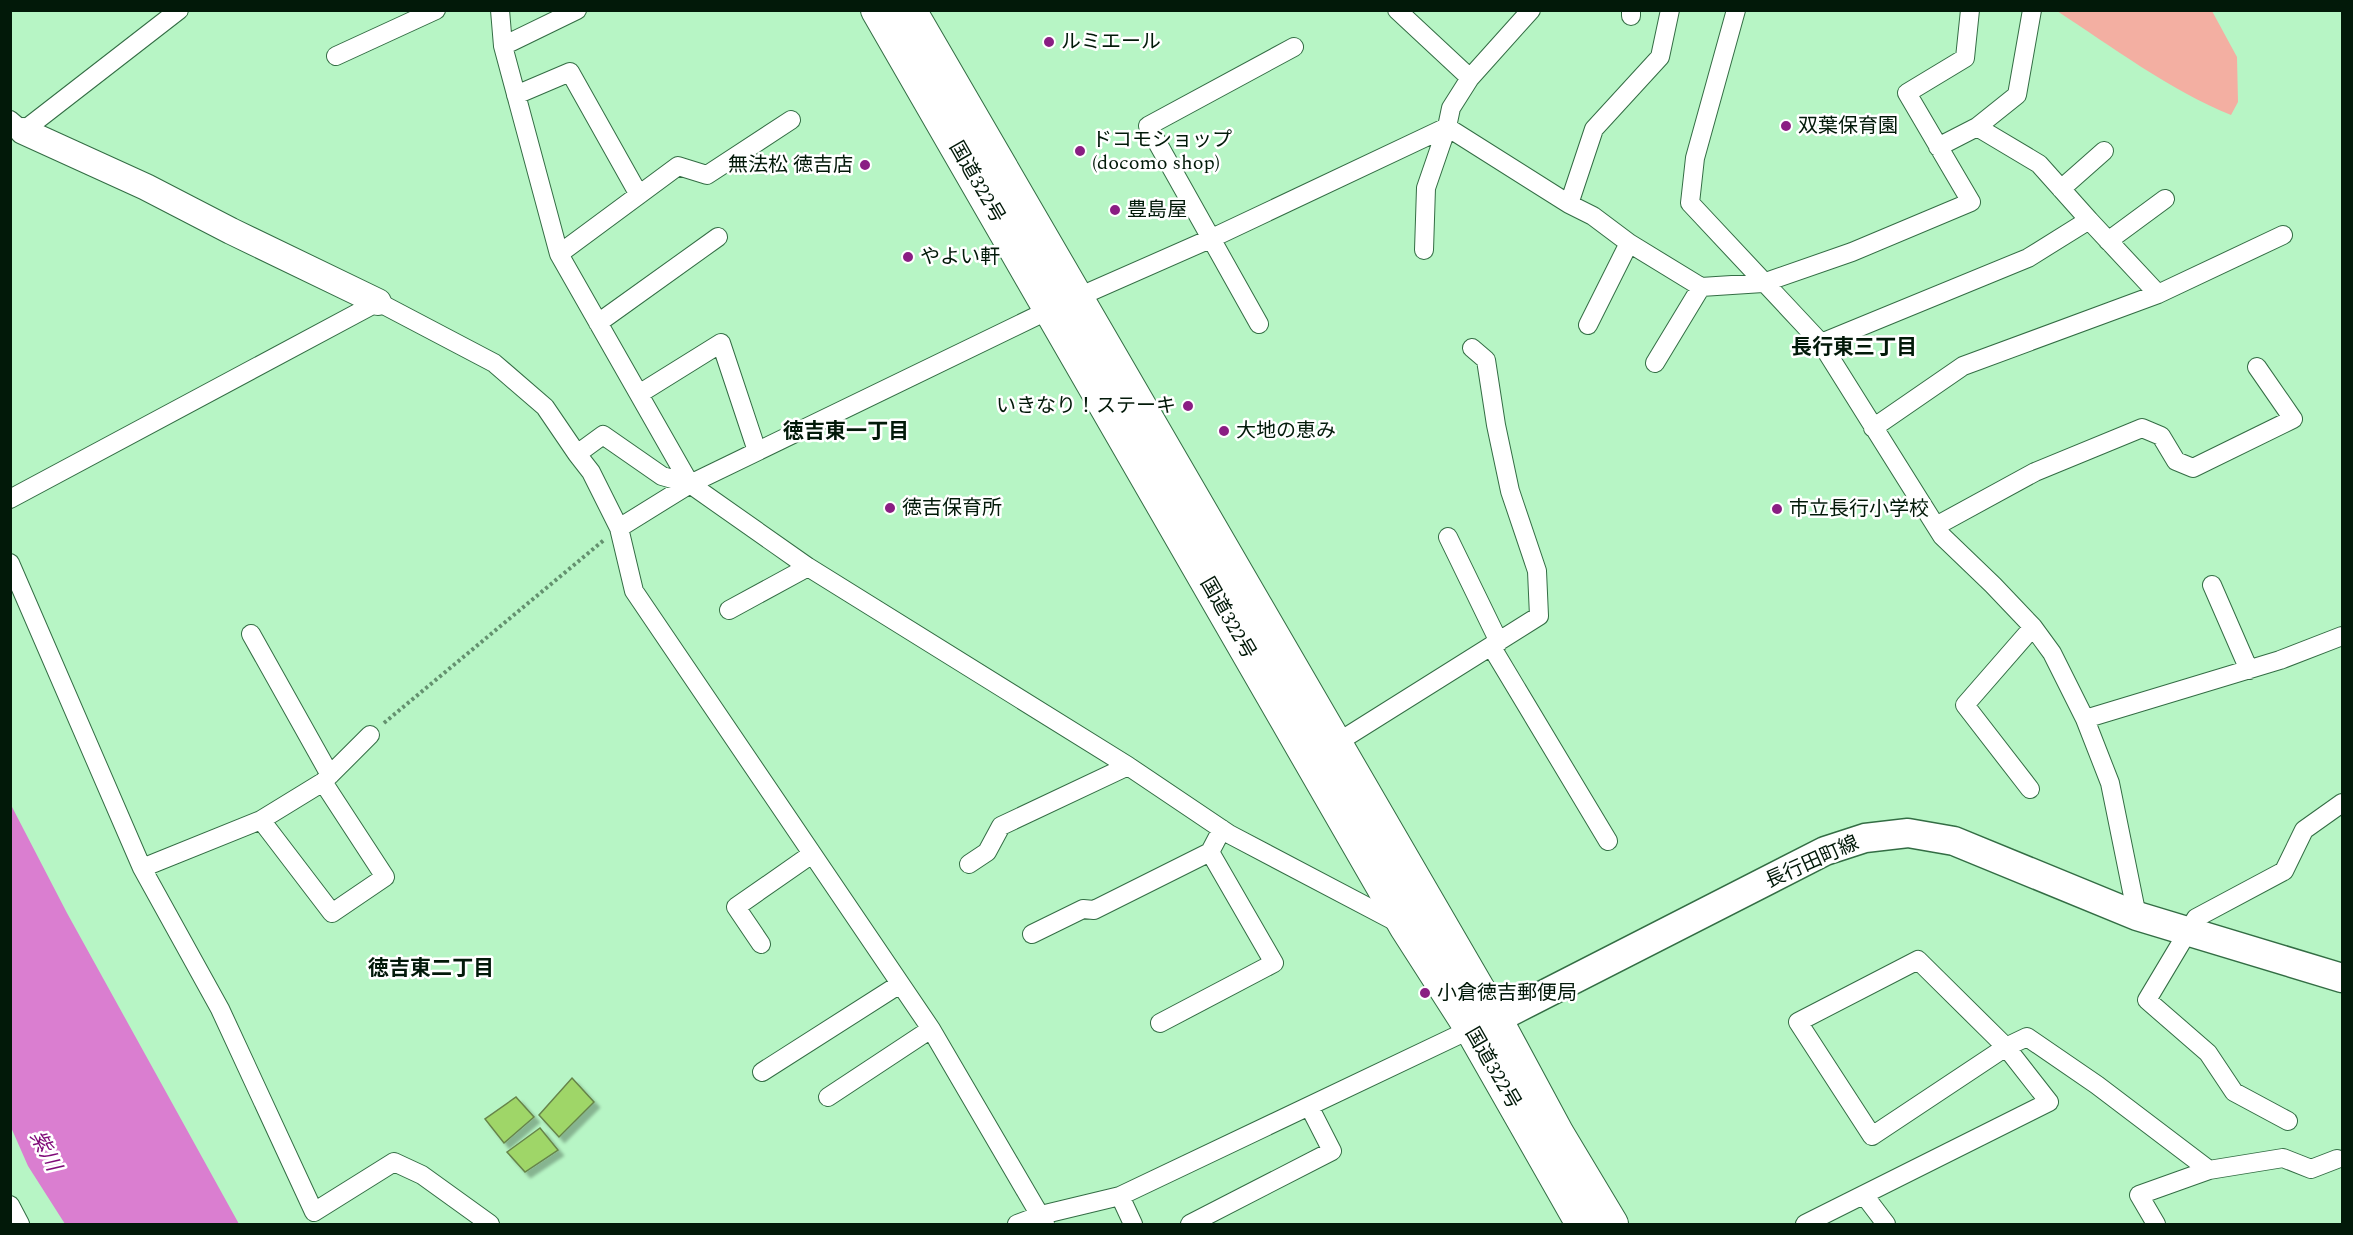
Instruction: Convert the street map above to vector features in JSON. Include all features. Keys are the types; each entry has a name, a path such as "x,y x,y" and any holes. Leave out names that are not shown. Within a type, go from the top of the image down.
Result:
{"highway":[{"name":"国道322号","path":"877,10 1065,304 1335,744 1483,1024 1582,1224"},
{"name":"国道322号","path":"910,10 1065,304 1405,926 1483,1024 1558,1134 1612,1224"}],"main road":[{"name":"長行田町線","path":"1483,1024 1825,851 1865,838 1908,833 1954,841 2137,916 2343,978"}],"street":[{"path":"179,10 17,126 378,302 494,363 545,407 591,472 619,528 634,591 931,1029 1043,1220"},
{"path":"336,56 436,10"},
{"path":"500,10 503,46 559,254 690,484"},
{"path":"503,46 577,10"},
{"path":"1397,10 1470,78"},
{"path":"1424,250 1426,188 1447,127 1451,108 1470,78 1531,10"},
{"path":"1569,204 1594,129 1660,57 1670,10"},
{"path":"1736,10 1695,158 1690,204 1821,343 1942,536 2033,627 2052,653 2085,719 2110,783 2137,916"},
{"path":"1447,127 1569,204 1593,216 1629,243 1701,287 1762,283 1852,252 1971,202 1907,93 1965,58 1971,10"},
{"path":"1938,147 1977,127 2017,95 2032,10"},
{"path":"1258,324 1148,126 1294,46"},
{"path":"516,95 570,72 639,195"},
{"path":"559,254 678,166 706,175 791,120"},
{"path":"619,528 690,484 1065,304 1210,239 1447,127"},
{"path":"1977,127 2039,164 2158,294"},
{"path":"2061,189 2104,151"},
{"path":"2108,241 2165,199"},
{"path":"1821,343 2028,258 2089,220"},
{"path":"1873,428 1964,366 2158,294 2283,235"},
{"path":"598,323 718,237"},
{"path":"1587,325 1629,243"},
{"path":"1655,363 1701,287"},
{"path":"10,500 378,302"},
{"path":"639,394 721,342 757,452"},
{"path":"1335,744 1539,616 1537,571 1510,491 1496,425 1486,360 1472,348"},
{"path":"1936,526 2035,472 2142,428 2161,436 2176,461 2193,468 2293,419 2257,367"},
{"path":"577,454 603,435 662,476 690,484 808,567 1128,766 1222,829 1405,926"},
{"path":"1448,537 1495,644 1608,841"},
{"path":"10,563 141,868 220,1009 314,1212 394,1162 422,1175 490,1224"},
{"path":"729,610 808,567"},
{"path":"2212,585 2248,670"},
{"path":"2030,789 1965,705 2033,627"},
{"path":"251,634 327,778 385,877 332,913 261,820"},
{"path":"2085,719 2280,660 2343,636"},
{"path":"141,868 261,820 327,778 370,735"},
{"path":"969,864 987,852 1001,826 1128,766"},
{"path":"2288,1121 2234,1092 2208,1053 2147,1000 2196,918 2284,871 2304,830 2343,803"},
{"path":"1032,934 1083,909 1094,910 1210,852 1222,829"},
{"path":"1160,1023 1274,963 1210,852"},
{"path":"761,944 736,907 812,854"},
{"path":"1805,1224 2049,1102 2006,1047 1918,960 1798,1022 1872,1136 2006,1047 2027,1037 2097,1085 2209,1170"},
{"path":"762,1071 900,984"},
{"path":"1017,1224 1043,1220 1120,1196 1483,1024"},
{"path":"828,1097 931,1029"},
{"path":"1190,1224 1332,1151 1309,1106"},
{"path":"2156,1224 2139,1195 2209,1170 2283,1158 2311,1169 2337,1159"},
{"path":"1864,1195 1886,1224"},
{"path":"1120,1196 1133,1224"},
{"path":"10,1205 20,1224"}],"path":[{"path":"370,735 619,528"}],"shaded area":[{"path":"2057,11 2212,11 2237,57 2238,102 2231,115 2164,81"}],"water":[{"name":"紫川","path":"11,805 67,913 239,1224 65,1224 28,1166 10,1125"}],"building":[{"path":"572,1078 594,1102 559,1137 539,1115"},
{"path":"516,1097 534,1117 504,1143 485,1119"},
{"path":"540,1128 558,1150 525,1172 507,1152"}],"place":[{"name":"ルミエール","path":"1049,42"},
{"name":"双葉保育園","path":"1786,126"},
{"name":"ドコモショップ (docomo shop)","path":"1080,151"},
{"name":"無法松 徳吉店","path":"865,165"},
{"name":"豊島屋","path":"1115,210"},
{"name":"やよい軒","path":"908,257"},
{"name":"いきなり！ステーキ","path":"1188,406"},
{"name":"大地の恵み","path":"1224,431"},
{"name":"徳吉保育所","path":"890,508"},
{"name":"市立長行小学校","path":"1777,509"},
{"name":"小倉徳吉郵便局","path":"1425,993"}],"district":[{"name":"長行東三丁目","path":"1854,348"},
{"name":"徳吉東一丁目","path":"846,432"},
{"name":"徳吉東二丁目","path":"431,969"}]}
